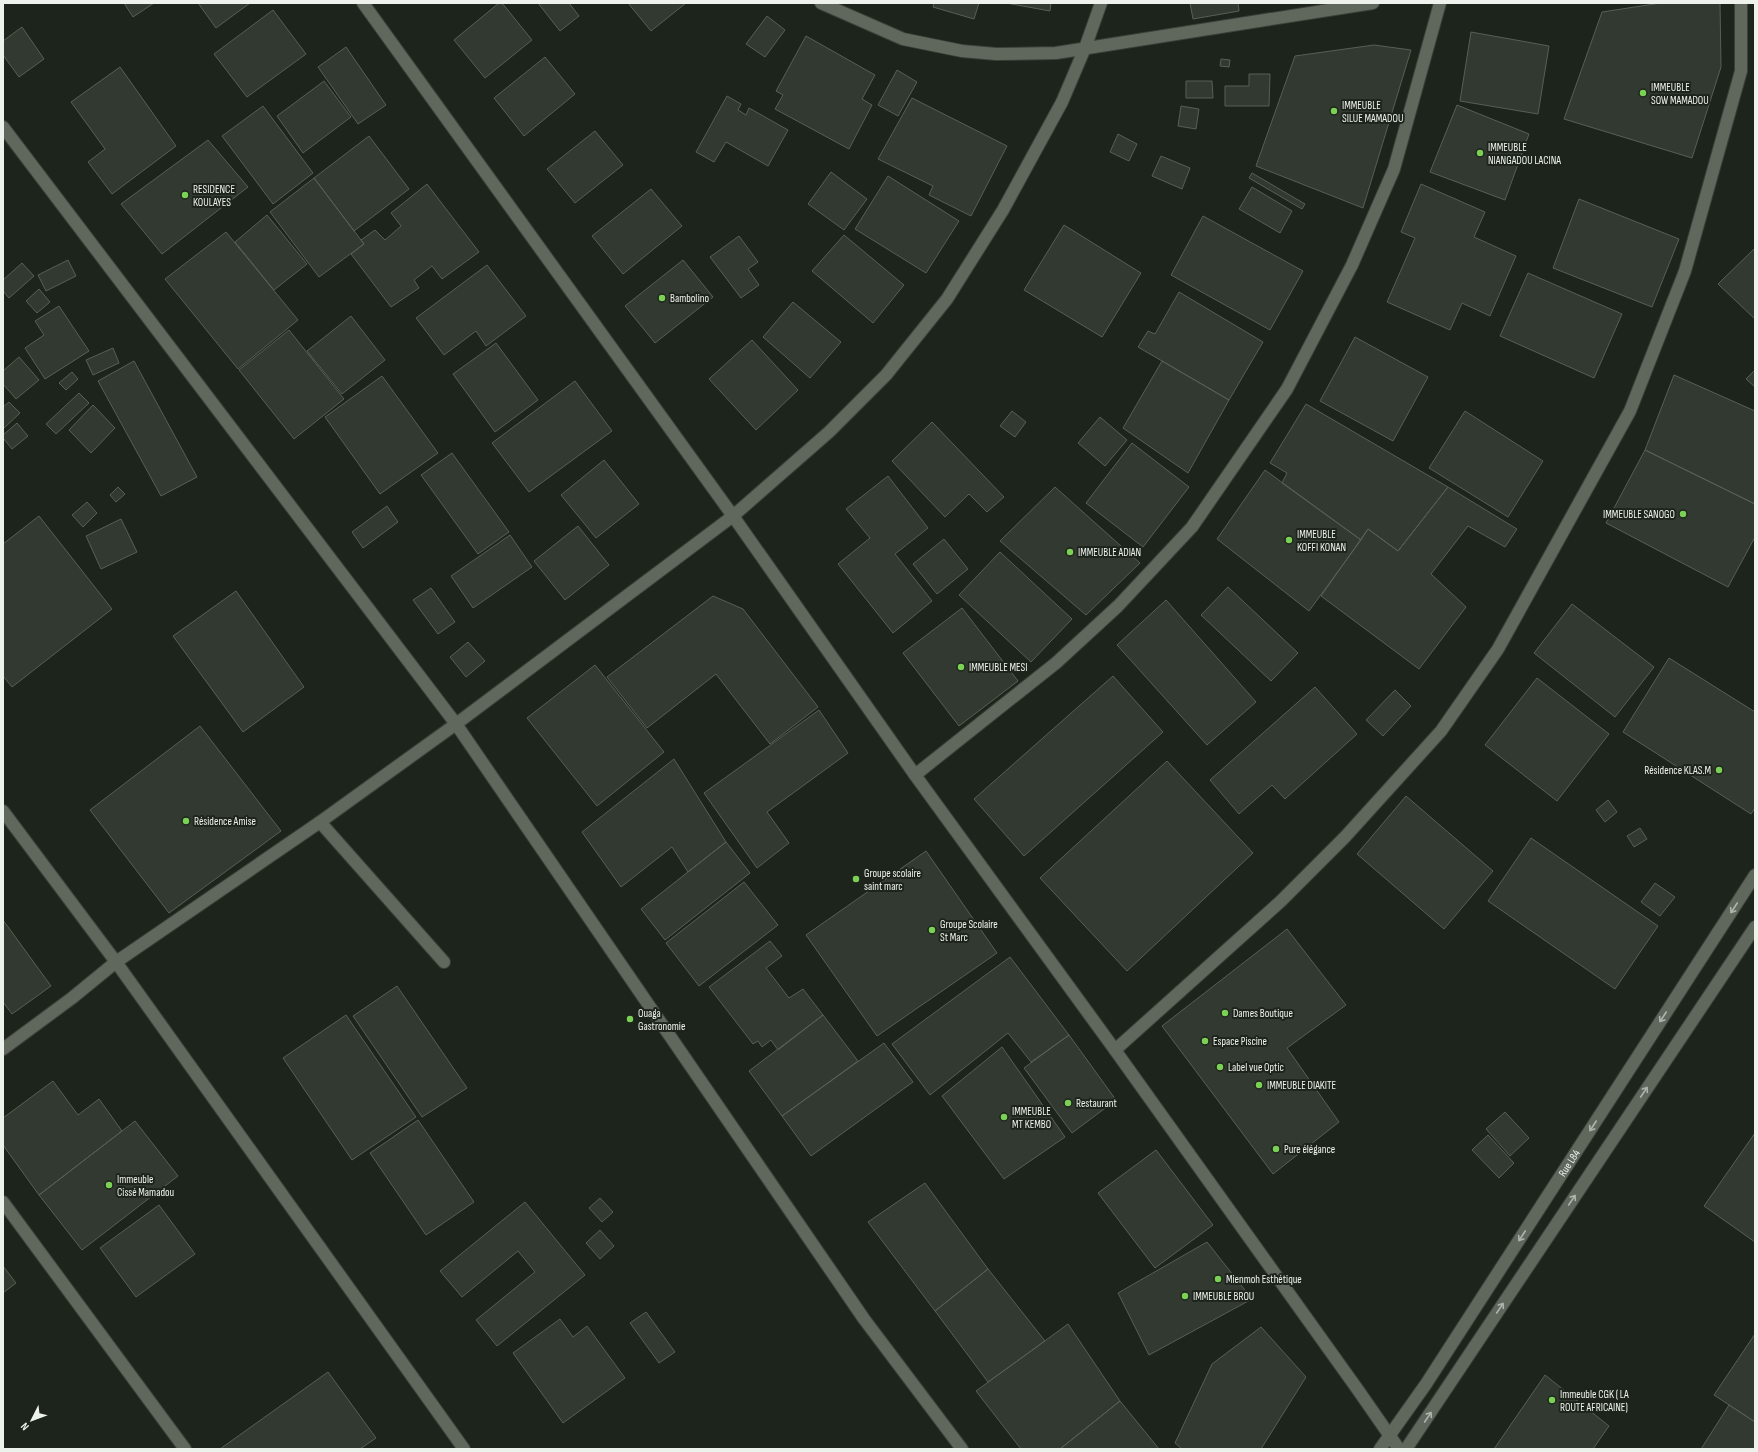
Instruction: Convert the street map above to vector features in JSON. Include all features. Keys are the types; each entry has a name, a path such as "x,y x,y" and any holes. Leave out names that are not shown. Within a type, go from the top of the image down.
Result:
{"street":[{"path":"363,3 733,516 915,775 1115,1050 1399,1449"},
{"path":"821,3 903,39 962,51 996,54 1056,53 1373,3"},
{"path":"3,1049 72,998 116,962 320,822 456,724 733,516 834,427 886,375 947,299 1003,210 1062,102 1085,48 1101,3"},
{"path":"915,775 1056,663 1118,606 1192,527 1287,389 1352,265 1394,169 1440,3"},
{"path":"1115,1050 1281,901 1345,837 1441,731 1498,649 1630,411 1685,271 1741,71 1741,3"},
{"path":"3,127 456,724 864,1319 962,1449"},
{"path":"3,811 116,962 464,1449"},
{"path":"320,822 444,962"},
{"name":"Rue L84","path":"1380,1449 1426,1384 1755,875"},
{"path":"1406,1449 1755,926"},
{"path":"3,1202 185,1449"}],"building":[{"path":"124,3 154,3 133,17"},
{"path":"198,3 250,3 216,28"},
{"path":"499,3 502,3 532,40 485,78 454,40"},
{"path":"538,3 569,3 579,16 560,31"},
{"path":"628,3 686,3 651,31"},
{"path":"934,3 979,3 974,19 933,7"},
{"path":"1006,3 1051,3 1050,11"},
{"path":"1190,3 1238,3 1239,11 1193,19"},
{"name":"IMMEUBLE SOW MAMADOU","path":"1661,3 1720,3 1721,67 1692,158 1564,119 1602,12"},
{"path":"273,10 306,54 247,97 214,54"},
{"path":"767,16 785,30 765,57 746,44"},
{"path":"22,27 44,59 19,77 3,55 3,41"},
{"path":"1471,32 1549,46 1538,114 1460,101"},
{"path":"806,36 875,75 862,99 872,105 849,149 775,109 783,95 776,91"},
{"name":"IMMEUBLE SILUE MAMADOU","path":"1374,45 1411,50 1363,208 1256,166 1295,56"},
{"path":"346,47 386,105 358,124 318,67"},
{"path":"545,57 575,94 524,136 494,98"},
{"path":"1221,59 1230,60 1229,67 1220,66"},
{"path":"120,67 176,146 112,194 88,162 105,149 71,102"},
{"path":"897,70 917,82 898,116 878,105"},
{"path":"1249,74 1270,74 1269,106 1225,106 1225,86 1249,86"},
{"path":"324,81 351,117 303,153 277,116"},
{"path":"1186,81 1212,81 1213,98 1186,98"},
{"path":"727,96 741,104 738,110 746,115 749,108 788,130 768,166 726,142 714,162 696,152"},
{"path":"912,98 1007,146 971,216 929,195 933,186 878,159"},
{"name":"IMMEUBLE NIANGADOU LACINA","path":"1457,105 1529,134 1505,200 1430,172"},
{"path":"263,106 313,173 273,204 222,136"},
{"path":"1181,106 1199,109 1196,129 1178,126"},
{"path":"595,131 623,165 575,203 547,169"},
{"path":"1118,134 1137,144 1129,161 1110,152"},
{"path":"369,136 409,189 354,231 314,178"},
{"name":"RESIDENCE KOULAYES","path":"208,140 248,187 162,254 121,204"},
{"path":"1161,156 1190,168 1182,189 1152,176"},
{"path":"831,172 867,199 844,230 808,204"},
{"path":"1252,173 1305,204 1302,209 1249,178"},
{"path":"888,176 959,221 926,273 855,229"},
{"path":"314,178 364,244 319,277 270,212"},
{"path":"427,184 479,252 442,279 432,266 414,280 419,288 391,307 351,254 364,244 361,240 375,230 385,240 401,226 391,213"},
{"path":"1421,184 1485,212 1474,237 1516,256 1490,316 1462,303 1450,330 1387,302 1415,238 1401,232"},
{"path":"1252,187 1292,211 1280,233 1239,209"},
{"path":"651,189 682,226 623,274 592,236"},
{"path":"1579,199 1679,239 1652,307 1553,268"},
{"path":"267,215 307,264 274,290 235,242"},
{"path":"1203,216 1303,271 1270,330 1171,275"},
{"path":"1064,225 1141,273 1102,337 1024,290"},
{"path":"226,232 298,320 238,369 165,279"},
{"path":"844,235 904,285 873,323 812,271"},
{"path":"739,236 758,262 748,269 759,285 741,298 710,257"},
{"path":"1755,248 1755,319 1718,284"},
{"path":"68,260 76,276 46,291 38,275"},
{"path":"683,260 713,297 655,343 625,306"},
{"path":"22,263 34,276 9,298 3,291 3,280"},
{"path":"487,265 526,316 486,346 476,331 444,355 416,318"},
{"path":"1528,273 1622,314 1594,378 1500,336"},
{"path":"39,289 50,302 37,313 26,301"},
{"path":"1179,292 1263,342 1229,400 1138,347 1148,331 1155,334"},
{"path":"793,302 841,342 810,378 763,337"},
{"path":"59,306 89,351 45,379 25,348 44,335 35,321"},
{"path":"351,316 385,360 342,394 307,351"},
{"path":"289,330 344,399 294,439 239,370"},
{"path":"1355,337 1428,377 1393,441 1320,401"},
{"path":"752,340 798,390 756,430 709,379"},
{"path":"496,343 538,400 495,432 453,374"},
{"path":"113,348 119,363 93,375 86,360"},
{"path":"19,357 39,380 16,399 3,384 3,371"},
{"path":"134,361 197,477 161,496 98,381"},
{"path":"1162,361 1229,400 1188,473 1123,428"},
{"path":"1755,370 1755,387 1746,379"},
{"path":"72,372 78,379 66,390 59,383"},
{"path":"1674,375 1755,411 1755,504 1645,450"},
{"path":"382,376 438,453 380,494 325,417"},
{"path":"575,381 612,431 529,492 492,443"},
{"path":"79,393 89,403 56,434 46,424"},
{"path":"9,402 20,413 3,429 3,407"},
{"path":"1306,404 1448,487 1398,551 1368,529 1361,540 1282,483 1287,473 1270,463"},
{"path":"93,405 115,428 91,453 69,430"},
{"path":"1012,411 1026,422 1015,437 1000,426"},
{"path":"1465,411 1543,461 1508,517 1429,468"},
{"path":"1100,417 1127,440 1105,466 1078,443"},
{"path":"932,422 1004,497 987,512 969,494 945,517 892,461"},
{"path":"17,423 28,436 12,449 3,438 3,435"},
{"path":"1132,443 1189,487 1143,547 1086,503"},
{"name":"IMMEUBLE SANOGO","path":"1645,450 1755,504 1755,537 1728,587 1606,523"},
{"path":"452,453 509,532 478,554 421,475"},
{"path":"604,460 639,504 596,538 561,495"},
{"name":"IMMEUBLE KOFFI KONAN","path":"1265,470 1361,540 1309,611 1217,539"},
{"path":"888,476 928,528 895,554 932,601 893,633 838,564 870,538 846,509"},
{"path":"118,487 125,494 116,502 110,495"},
{"name":"IMMEUBLE ADIAN","path":"1055,487 1140,563 1086,615 1000,541"},
{"path":"1448,487 1517,529 1505,547 1468,526 1431,574 1466,607 1419,669 1321,596 1368,529 1398,551"},
{"path":"87,502 97,513 83,527 72,515"},
{"path":"387,506 398,522 363,548 352,532"},
{"path":"39,516 112,609 12,687 3,676 3,544"},
{"path":"121,519 137,552 101,569 86,536"},
{"path":"578,526 609,565 565,600 534,561"},
{"path":"510,535 532,567 473,608 451,576"},
{"path":"944,539 968,569 937,594 913,564"},
{"path":"1000,552 1072,619 1031,662 959,595"},
{"path":"1228,587 1298,653 1271,681 1201,615"},
{"path":"431,588 455,622 438,634 413,600"},
{"path":"236,591 304,687 243,732 173,636"},
{"path":"713,596 743,609 818,707 770,744 716,674 647,728 607,677"},
{"path":"1166,600 1256,702 1207,745 1117,645"},
{"path":"1572,604 1654,667 1615,717 1534,653"},
{"name":"IMMEUBLE MESI","path":"962,608 1018,681 959,726 903,653"},
{"path":"468,642 485,661 466,677 450,657"},
{"name":"Résidence KLAS.M","path":"1669,658 1755,712 1755,808 1751,814 1623,732"},
{"path":"595,665 664,752 597,806 527,718"},
{"path":"1113,676 1163,732 1024,856 974,799"},
{"path":"1537,678 1609,734 1557,801 1485,745"},
{"path":"1315,687 1357,734 1285,799 1272,785 1239,814 1210,780"},
{"path":"1395,690 1411,706 1383,736 1366,720"},
{"path":"819,710 848,753 767,812 789,843 757,868 704,793"},
{"name":"Résidence Amise","path":"200,726 281,831 169,913 90,810"},
{"path":"674,759 726,842 688,872 672,847 621,887 582,832"},
{"path":"1167,761 1253,853 1127,971 1040,878"},
{"path":"1406,796 1493,871 1444,929 1357,854"},
{"path":"1608,800 1617,812 1605,822 1596,810"},
{"path":"1640,828 1647,839 1634,847 1627,836"},
{"path":"1531,838 1658,926 1615,989 1488,901"},
{"path":"726,842 750,873 665,940 641,909"},
{"path":"926,851 997,953 877,1036 806,935"},
{"path":"744,882 778,925 699,986 666,943"},
{"path":"1655,883 1675,897 1660,916 1641,902"},
{"path":"3,920 51,986 12,1014 3,1002"},
{"name":"IMMEUBLE DIAKITE","path":"1287,929 1346,1005 1287,1048 1339,1122 1273,1174 1162,1026"},
{"path":"770,941 782,956 766,968 789,998 803,989 823,1015 778,1050 771,1040 762,1047 758,1041 753,1044 709,987"},
{"path":"1010,957 1069,1035 1031,1062 1008,1033 930,1095 892,1044"},
{"path":"397,986 467,1088 422,1117 353,1016"},
{"path":"346,1015 416,1117 352,1160 283,1058"},
{"path":"823,1015 858,1061 782,1116 749,1071"},
{"path":"1069,1035 1116,1100 1072,1133 1024,1068"},
{"path":"884,1043 913,1082 811,1156 782,1116"},
{"name":"IMMEUBLE MT KEMBO","path":"1002,1047 1065,1137 1004,1179 942,1096"},
{"path":"53,1081 78,1115 99,1099 122,1131 39,1195 3,1145 3,1118"},
{"path":"1505,1112 1529,1138 1510,1156 1486,1129"},
{"path":"418,1120 474,1202 426,1235 370,1153"},
{"name":"Immeuble Cissé Mamadou","path":"135,1121 178,1176 82,1250 39,1195"},
{"path":"1755,1133 1755,1242 1704,1206"},
{"path":"1488,1135 1514,1163 1499,1178 1472,1150"},
{"path":"1156,1150 1213,1225 1155,1268 1098,1193"},
{"path":"925,1183 988,1269 935,1311 868,1222"},
{"path":"600,1198 613,1212 602,1222 589,1208"},
{"path":"525,1202 585,1275 497,1346 476,1320 535,1272 518,1251 462,1297 440,1271"},
{"path":"159,1205 195,1254 136,1297 100,1248"},
{"path":"600,1230 614,1246 600,1259 586,1243"},
{"name":"IMMEUBLE BROU","path":"1207,1242 1252,1299 1149,1355 1118,1293"},
{"path":"3,1266 16,1283 3,1293"},
{"path":"988,1269 1045,1341 988,1382 935,1311"},
{"path":"646,1312 675,1352 659,1363 630,1323"},
{"path":"560,1319 573,1337 587,1326 625,1378 563,1423 513,1353"},
{"path":"1068,1324 1120,1401 1060,1449 1021,1449 976,1391"},
{"path":"1261,1327 1306,1377 1261,1449 1182,1449 1175,1443 1212,1364"},
{"path":"1755,1334 1755,1422 1714,1395"},
{"path":"328,1372 376,1438 360,1449 220,1449"},
{"name":"Immeuble CGK ( LA ROUTE AFRICAINE)","path":"1545,1375 1609,1426 1593,1449 1494,1449"},
{"path":"1120,1401 1159,1449 1060,1449"},
{"path":"1729,1405 1755,1422 1755,1449 1701,1449"}],"place":[{"name":"IMMEUBLE SOW MAMADOU","path":"1643,93"},
{"name":"IMMEUBLE SILUE MAMADOU","path":"1334,111"},
{"name":"IMMEUBLE NIANGADOU LACINA","path":"1480,153"},
{"name":"RESIDENCE KOULAYES","path":"185,195"},
{"name":"Bambolino","path":"662,298"},
{"name":"IMMEUBLE SANOGO","path":"1683,514"},
{"name":"IMMEUBLE KOFFI KONAN","path":"1289,540"},
{"name":"IMMEUBLE ADIAN","path":"1070,552"},
{"name":"IMMEUBLE MESI","path":"961,667"},
{"name":"Résidence KLAS.M","path":"1719,770"},
{"name":"Résidence Amise","path":"186,821"},
{"name":"Groupe scolaire saint marc","path":"856,879"},
{"name":"Groupe Scolaire St Marc","path":"932,930"},
{"name":"Dames Boutique","path":"1225,1013"},
{"name":"Ouaga Gastronomie","path":"630,1019"},
{"name":"Espace Piscine","path":"1205,1041"},
{"name":"Label vue Optic","path":"1220,1067"},
{"name":"IMMEUBLE DIAKITE","path":"1259,1085"},
{"name":"Restaurant","path":"1068,1103"},
{"name":"IMMEUBLE MT KEMBO","path":"1004,1117"},
{"name":"Pure élégance","path":"1276,1149"},
{"name":"Immeuble Cissé Mamadou","path":"109,1185"},
{"name":"Mienmoh Esthétique","path":"1218,1279"},
{"name":"IMMEUBLE BROU","path":"1185,1296"},
{"name":"Immeuble CGK ( LA ROUTE AFRICAINE)","path":"1552,1400"}]}
